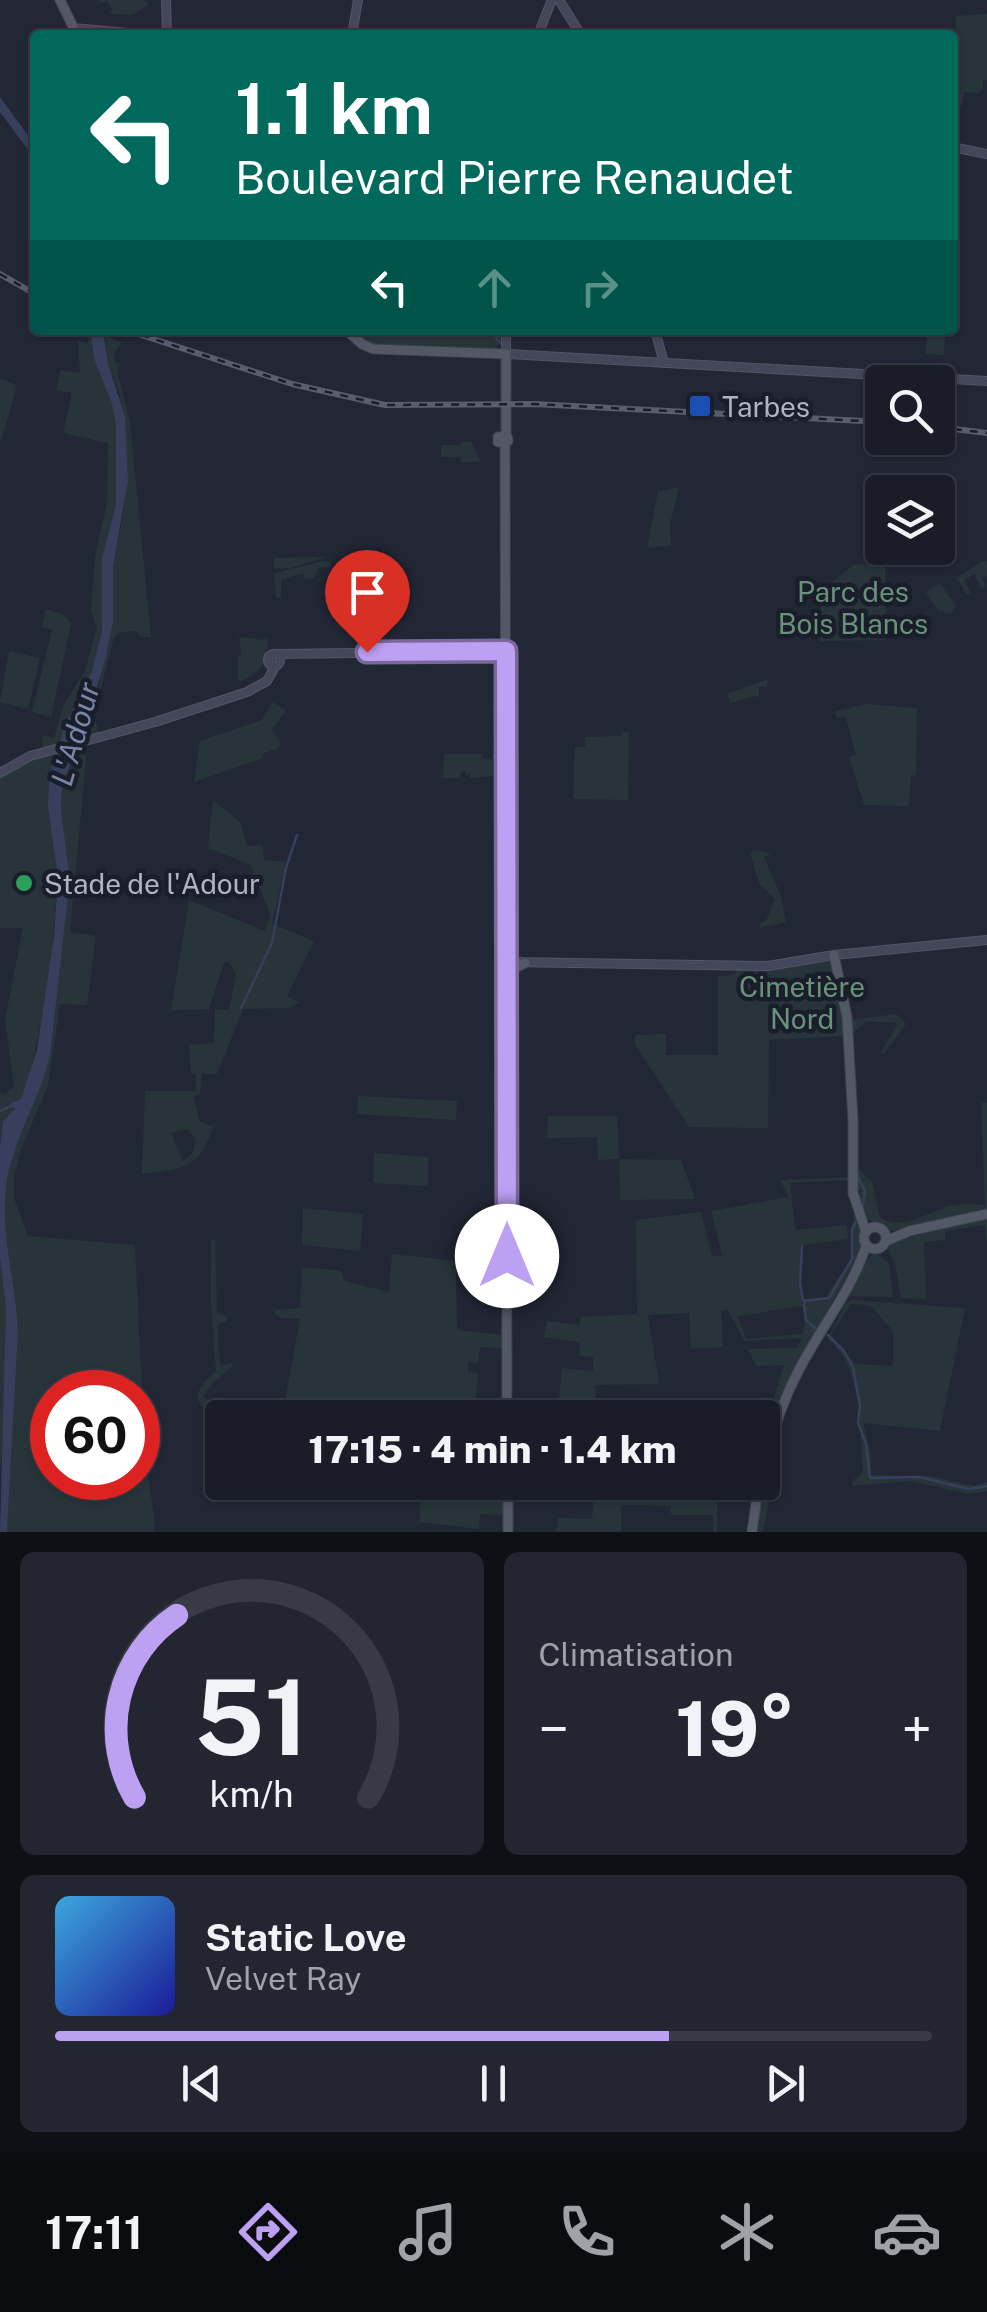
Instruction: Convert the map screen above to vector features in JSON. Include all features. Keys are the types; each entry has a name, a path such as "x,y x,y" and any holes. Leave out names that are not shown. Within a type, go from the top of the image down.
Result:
{"main road":[{"path":"60,0 74,30"},
{"path":"166,0 167,30"},
{"path":"353,30 358,0"},
{"path":"540,30 552,1 574,30"},
{"path":"958,148 987,154"},
{"path":"352,335 373,349 983,381"},
{"path":"506,335 508,1400"},
{"path":"656,335 664,363"},
{"path":"0,774 30,756 248,692 267,681 274,663 291,652 506,651"},
{"path":"508,962 768,966 834,955 987,940"},
{"path":"834,955 845,999 853,1120 853,1193 861,1217 869,1229 885,1236 987,1214"},
{"path":"507,1020 512,972 525,964"},
{"path":"869,1229 864,1239 870,1248"},
{"path":"870,1248 882,1248 885,1236"},
{"path":"780,1413 796,1375 870,1248"},
{"path":"508,1500 508,1532"},
{"path":"752,1532 756,1500"}],"green space":[{"path":"99,0 145,0 148,5 132,15 110,14 112,9 107,1"},
{"path":"987,14 987,80 983,80 983,89 978,93 964,92 959,116 958,30 956,16"},
{"path":"90,335 116,426 116,504 102,558 102,630 92,672 66,722 60,745 42,749 43,735 54,738 64,704 85,671 97,628 91,611 95,557 107,503 108,443 63,433 72,393 56,390 61,370 80,373 78,340 88,344"},
{"path":"105,335 122,343 114,353 115,363 120,363 117,371 130,422 151,637 141,637 136,631 114,637 94,716 99,733 78,740 97,690 113,623 113,567 124,509 120,395 108,363"},
{"path":"357,335 501,335 501,344 493,350 369,345"},
{"path":"927,335 945,335 944,355 926,354"},
{"path":"0,379 17,385 1,441 0,441"},
{"path":"472,442 480,461 461,463 461,457 441,457 441,445"},
{"path":"679,487 670,524 671,545 647,548 658,491"},
{"path":"326,557 290,568 274,569 274,558"},
{"path":"987,561 987,576 982,579 986,586 982,588 974,574 964,581 971,593 967,595 957,578"},
{"path":"332,562 331,567 318,568 314,578 305,580 303,573 281,580 281,598 276,598 274,573"},
{"name":"Parc des Bois Blancs","path":"854,565 885,565 886,640 820,641 821,590"},
{"path":"940,583 956,606 951,614 938,611 926,592"},
{"path":"46,609 65,615 71,624 51,717 32,712 52,630 42,627"},
{"path":"239,637 268,637 263,664 241,681 238,679"},
{"path":"9,651 40,658 28,709 0,702"},
{"path":"768,679 767,687 759,687 759,697 730,703 727,694"},
{"path":"272,702 286,710 272,730 280,741 279,748 262,754 263,758 194,782 200,741 262,720"},
{"path":"865,704 917,708 916,775 911,776 909,806 864,805 849,757 856,754 845,716 837,718 835,711"},
{"path":"629,732 628,800 573,799 575,747 585,747 585,737 621,736"},
{"path":"83,744 86,759 70,932 96,936 87,1005 60,1004 48,1085 21,1150 14,1176 14,1198 28,1236 135,1245 141,1370 30,1370 30,1500 152,1500 154,1532 7,1532 18,1334 5,1223 5,1187 49,1055 70,879 61,810 62,785 75,746"},
{"path":"56,752 48,788 58,877 50,975 31,1072 21,1099 3,1123 0,1147 0,1093 5,1094 14,1086 5,1020 23,928 0,928 0,777 25,762"},
{"path":"444,754 484,754 481,758 493,760 492,754 503,754 504,775 470,778 470,774 466,776 461,771 460,778 443,778"},
{"path":"213,800 240,822 247,846 263,845 264,860 286,862 272,924 314,941 287,996 300,1002 289,1008 243,1009 217,1074 202,1074 200,1094 194,1096 199,1121 213,1127 202,1152 187,1165 142,1174 145,1091 196,1091 189,1045 214,1043 215,1009 229,1010 236,975 229,962 224,963 209,1009 171,1010 189,900 265,931 270,914 251,865 208,848","holes":["188,1129 196,1140 192,1154 183,1161 171,1133"]},
{"path":"750,852 771,854 764,857 781,896 786,922 759,928 775,899 759,883"},
{"name":"Cimetière Nord","path":"828,961 842,1003 845,1036 769,1040 768,1128 689,1127 635,1045 635,1035 666,1034 666,1055 718,1055 718,977 735,974 737,970 768,970"},
{"path":"896,1014 906,1024 884,1054 880,1054 896,1023 867,1021 852,1033 851,1020"},
{"path":"358,1096 457,1101 456,1120 357,1114"},
{"path":"981,1103 987,1103 987,1211 890,1231 864,1217 858,1197 861,1191 856,1189 857,1167 872,1182 880,1217 888,1221 906,1222 955,1205 985,1205"},
{"path":"548,1116 617,1116 619,1159 598,1160 597,1137 547,1138"},
{"path":"374,1153 428,1157 428,1186 373,1183"},
{"path":"619,1159 681,1160 695,1199 620,1200"},
{"path":"850,1177 790,1183 795,1230 847,1225 848,1239 801,1245 800,1286 804,1299 826,1297 852,1257 854,1208 862,1231 862,1249 798,1363 780,1404 780,1400 773,1400 784,1365 756,1366 748,1349 797,1348 802,1338 744,1341 728,1310 721,1311 723,1347 691,1349 689,1313 648,1315 659,1384 595,1385 596,1400 559,1400 562,1368 593,1371 593,1357 580,1356 579,1342 544,1337 547,1321 580,1325 581,1317 637,1314 636,1220 701,1212 712,1256 722,1256 711,1211 789,1197 780,1180","holes":["802,1306 802,1334 746,1339 738,1316"]},
{"path":"303,1208 363,1214 360,1251 302,1245"},
{"path":"987,1218 987,1241 984,1225 945,1231 945,1240 924,1242 926,1299 901,1298 888,1249 894,1237"},
{"path":"215,1239 217,1313 227,1317 226,1322 217,1324 220,1365 232,1363 232,1367 203,1397 207,1400 205,1406 201,1406 198,1396 216,1371 211,1240"},
{"path":"392,1254 456,1261 457,1330 504,1335 504,1348 480,1347 478,1363 468,1362 468,1372 478,1373 476,1399 285,1400 300,1319 274,1314 276,1310 300,1308 302,1267 342,1271 344,1281 389,1292"},
{"path":"877,1254 889,1263 893,1297 845,1296 870,1256"},
{"path":"0,1257 6,1309 0,1472"},
{"path":"846,1302 965,1308 940,1431 864,1426 871,1475 930,1476 973,1486 987,1482 987,1491 970,1494 909,1481 852,1486 863,1470 857,1399 848,1366 828,1339","holes":["851,1304 870,1305 893,1331 893,1366 855,1364 831,1335"]},
{"path":"420,1500 505,1500 505,1515 480,1514 479,1529 420,1522"},
{"path":"594,1500 717,1500 717,1532 713,1532 713,1515 675,1515 670,1513 671,1506 621,1505 621,1532 556,1532 558,1518 592,1519"},
{"path":"760,1500 769,1500 763,1532 754,1532"}],"water":[{"path":"0,97 30,138 30,152 0,112"},
{"name":"L'Adour","path":"91,335 104,335 125,417 128,481 113,567 113,623 105,660 62,785 61,810 70,879 50,1055 14,1153 6,1187 5,1223 18,1334 7,1532 0,1532 6,1309 0,1257 0,1147 3,1122 15,1108 9,1104 21,1099 37,1050 54,936 58,877 48,807 49,777 66,722 92,671 102,630 102,558 116,504 116,426 112,404 94,359"}],"waterway":[{"path":"496,335 501,343"},
{"path":"241,1008 272,943 286,868 297,835"},
{"path":"0,1111 14,1105"},
{"path":"858,1177 865,1191 862,1211"},
{"path":"815,1328 806,1320 804,1301 829,1298 852,1259 852,1229 856,1221"},
{"path":"802,1246 803,1299"},
{"path":"828,1335 853,1367 860,1406 858,1423 866,1444 870,1478 919,1477 969,1489 987,1486"}],"railway":[{"path":"0,274 30,291"},
{"path":"141,335 292,384 385,405 534,404 865,421"},
{"path":"955,429 987,433"}],"place":[{"name":"Tarbes","path":"700,406"},
{"name":"Stade de l'Adour","path":"24,883"}],"route":[{"path":"367,652 506,651 507,1256"}]}
